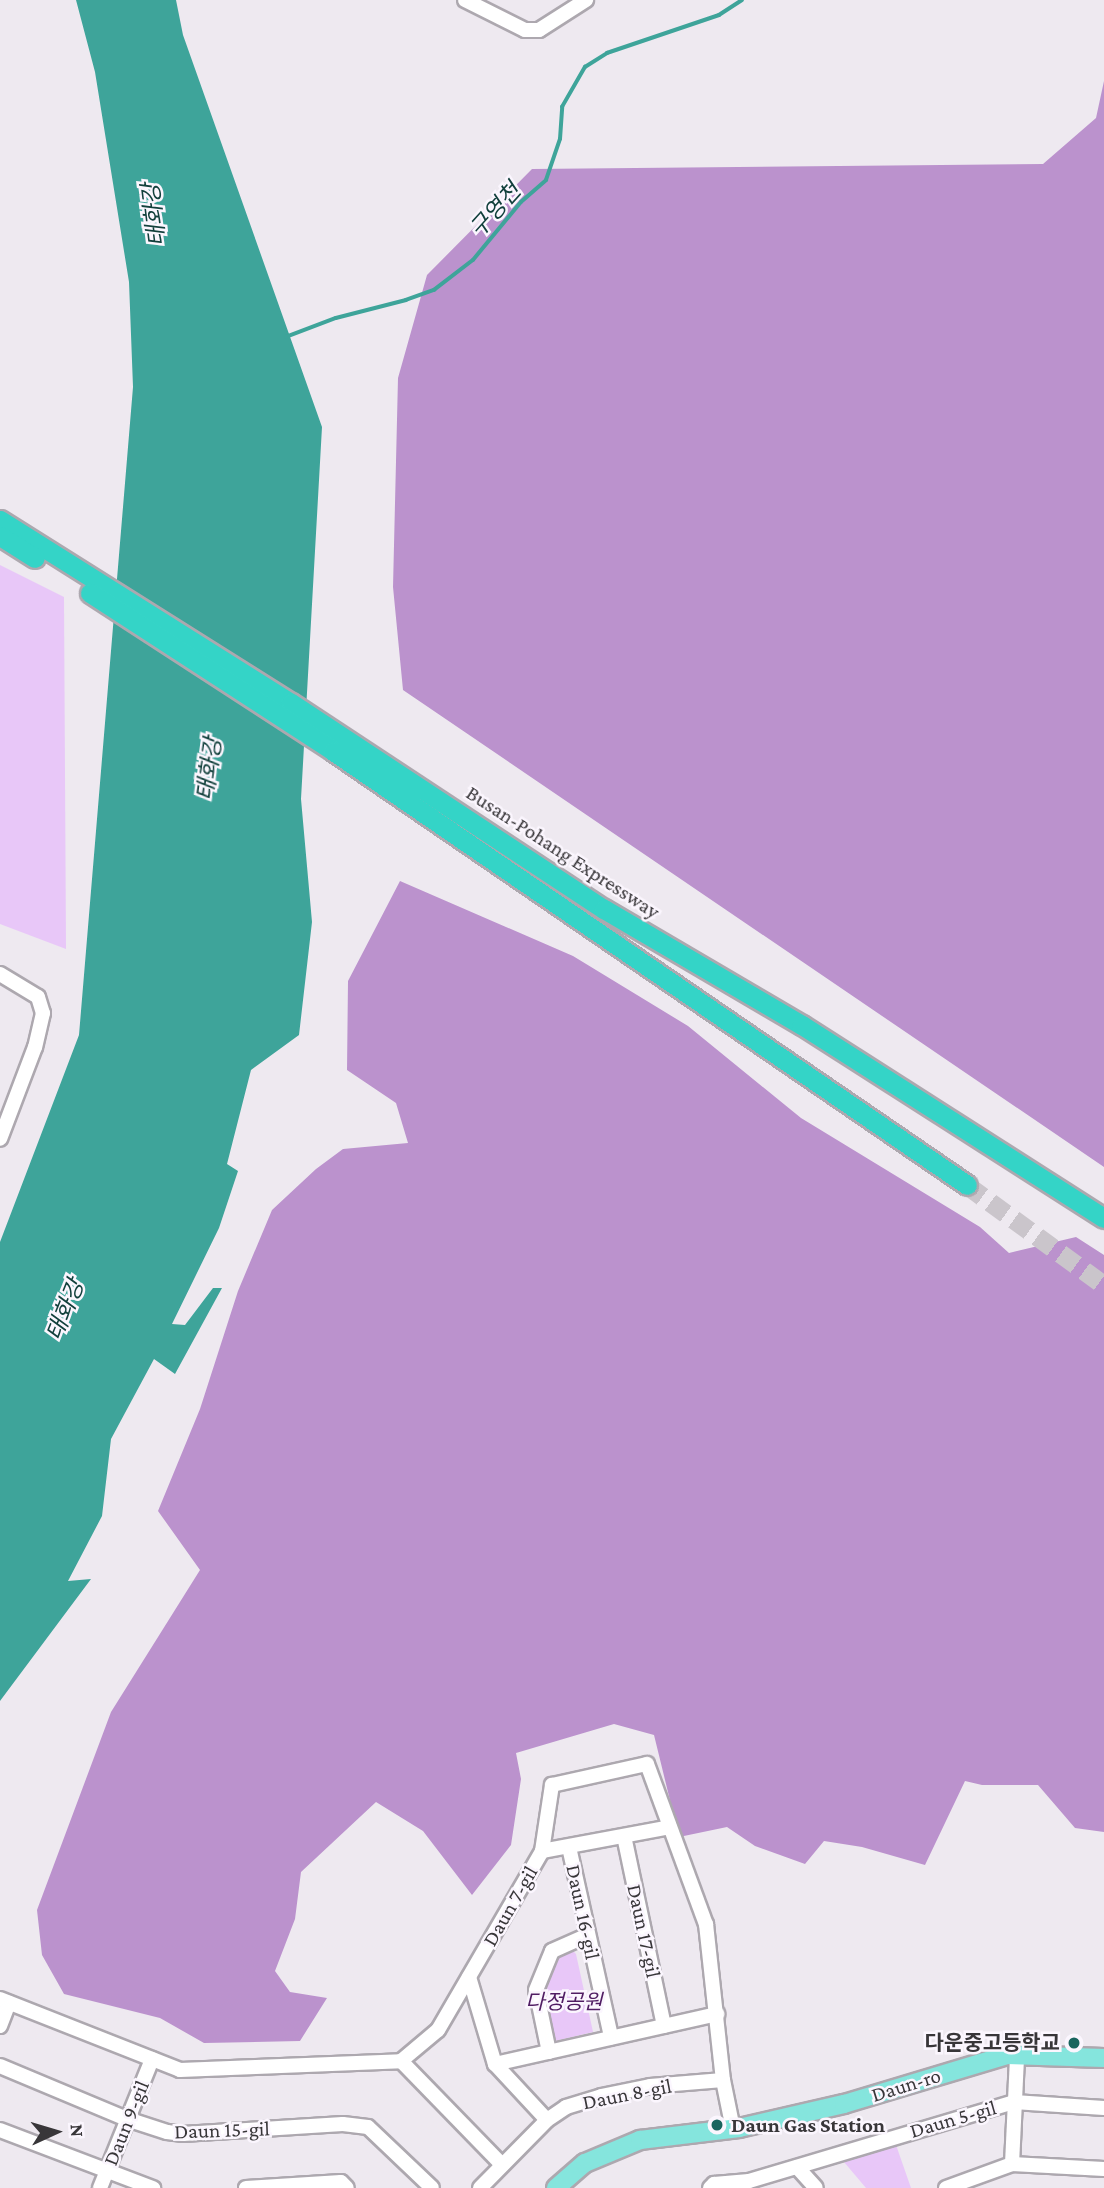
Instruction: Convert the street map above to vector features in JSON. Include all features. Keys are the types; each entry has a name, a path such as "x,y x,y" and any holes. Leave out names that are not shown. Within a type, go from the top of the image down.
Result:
{"highway":[{"name":"Busan-Pohang Expressway","path":"0,520 481,826 604,909 802,1025 1104,1218"},
{"path":"0,537 333,751 967,1185"}],"main road":[{"name":"Daun-ro","path":"556,2188 585,2163 640,2140 733,2129 844,2105 995,2059 1017,2056 1104,2058"}],"street":[{"path":"465,0 495,7 525,30 539,30 586,0"},
{"path":"0,974 38,997 43,1013 35,1047 0,1139"},
{"name":"Daun 7-gil","path":"401,2061 438,2030 541,1851 552,1785 647,1764 706,1924 723,2080 733,2129"},
{"name":"Daun 16-gil","path":"611,2037 569,1847 670,1827"},
{"name":"Daun 17-gil","path":"624,1836 664,2026"},
{"path":"541,1851 569,1847"},
{"path":"549,2052 536,1990 552,1951 588,1935"},
{"path":"469,1977 495,2064 547,2120"},
{"path":"0,2025 5,2001 180,2070 401,2061 502,2165"},
{"path":"495,2064 717,2014"},
{"path":"1012,2164 1017,2056"},
{"name":"Daun 9-gil","path":"100,2188 152,2059"},
{"name":"Daun 15-gil","path":"0,2066 127,2119 183,2134 343,2124 369,2127 432,2188"},
{"name":"Daun 8-gil","path":"480,2188 547,2120 566,2107 601,2096 650,2087 723,2080"},
{"name":"Daun 5-gil","path":"710,2188 714,2184 727,2185 749,2181 1014,2102 1104,2108"},
{"path":"0,2130 153,2188"},
{"path":"946,2188 1012,2164 1104,2169"},
{"path":"797,2167 816,2188"},
{"path":"246,2188 341,2182 347,2188"}],"green space":[{"path":"0,565 64,597 66,949 0,924"},
{"name":"다정공원","path":"572,1950 576,1954 593,2032 551,2042 539,1991 555,1954"},
{"path":"895,2142 911,2188 866,2188 844,2162"}],"shaded area":[{"path":"1104,81 1104,1167 403,690 393,587 398,378 427,275 532,169 1043,164 1096,118"},
{"path":"400,881 573,956 688,1026 801,1118 980,1227 1009,1253 1076,1237 1104,1255 1104,1832 1075,1828 1038,1785 982,1785 965,1781 925,1865 862,1847 824,1841 805,1864 755,1846 727,1827 679,1837 654,1735 614,1724 516,1753 521,1779 511,1845 472,1895 423,1831 376,1802 301,1872 295,1919 275,1971 290,1992 327,1998 300,2041 204,2043 160,2018 64,1994 42,1955 37,1910 111,1712 200,1570 158,1511 200,1409 238,1291 272,1210 316,1169 343,1149 408,1143 396,1103 347,1070 348,981"}],"water":[{"name":"태화강","path":"76,0 176,0 183,35 322,427 301,799 312,922 299,1035 251,1070 227,1164 238,1171 219,1228 172,1324 185,1325 213,1288 222,1288 175,1374 154,1359 111,1439 102,1516 68,1581 91,1579 0,1701 0,1242 79,1035 133,387 129,282 95,72"}],"waterway":[{"name":"구영천","path":"286,337 336,318 434,290 473,260 521,202 546,180 560,139 562,107 585,67 607,53 719,15 742,0"}],"tunnel":[{"path":"967,1185 1104,1285"}],"place":[{"name":"다운중고등학교","path":"1074,2043"},
{"name":"Daun Gas Station","path":"717,2125"}]}
